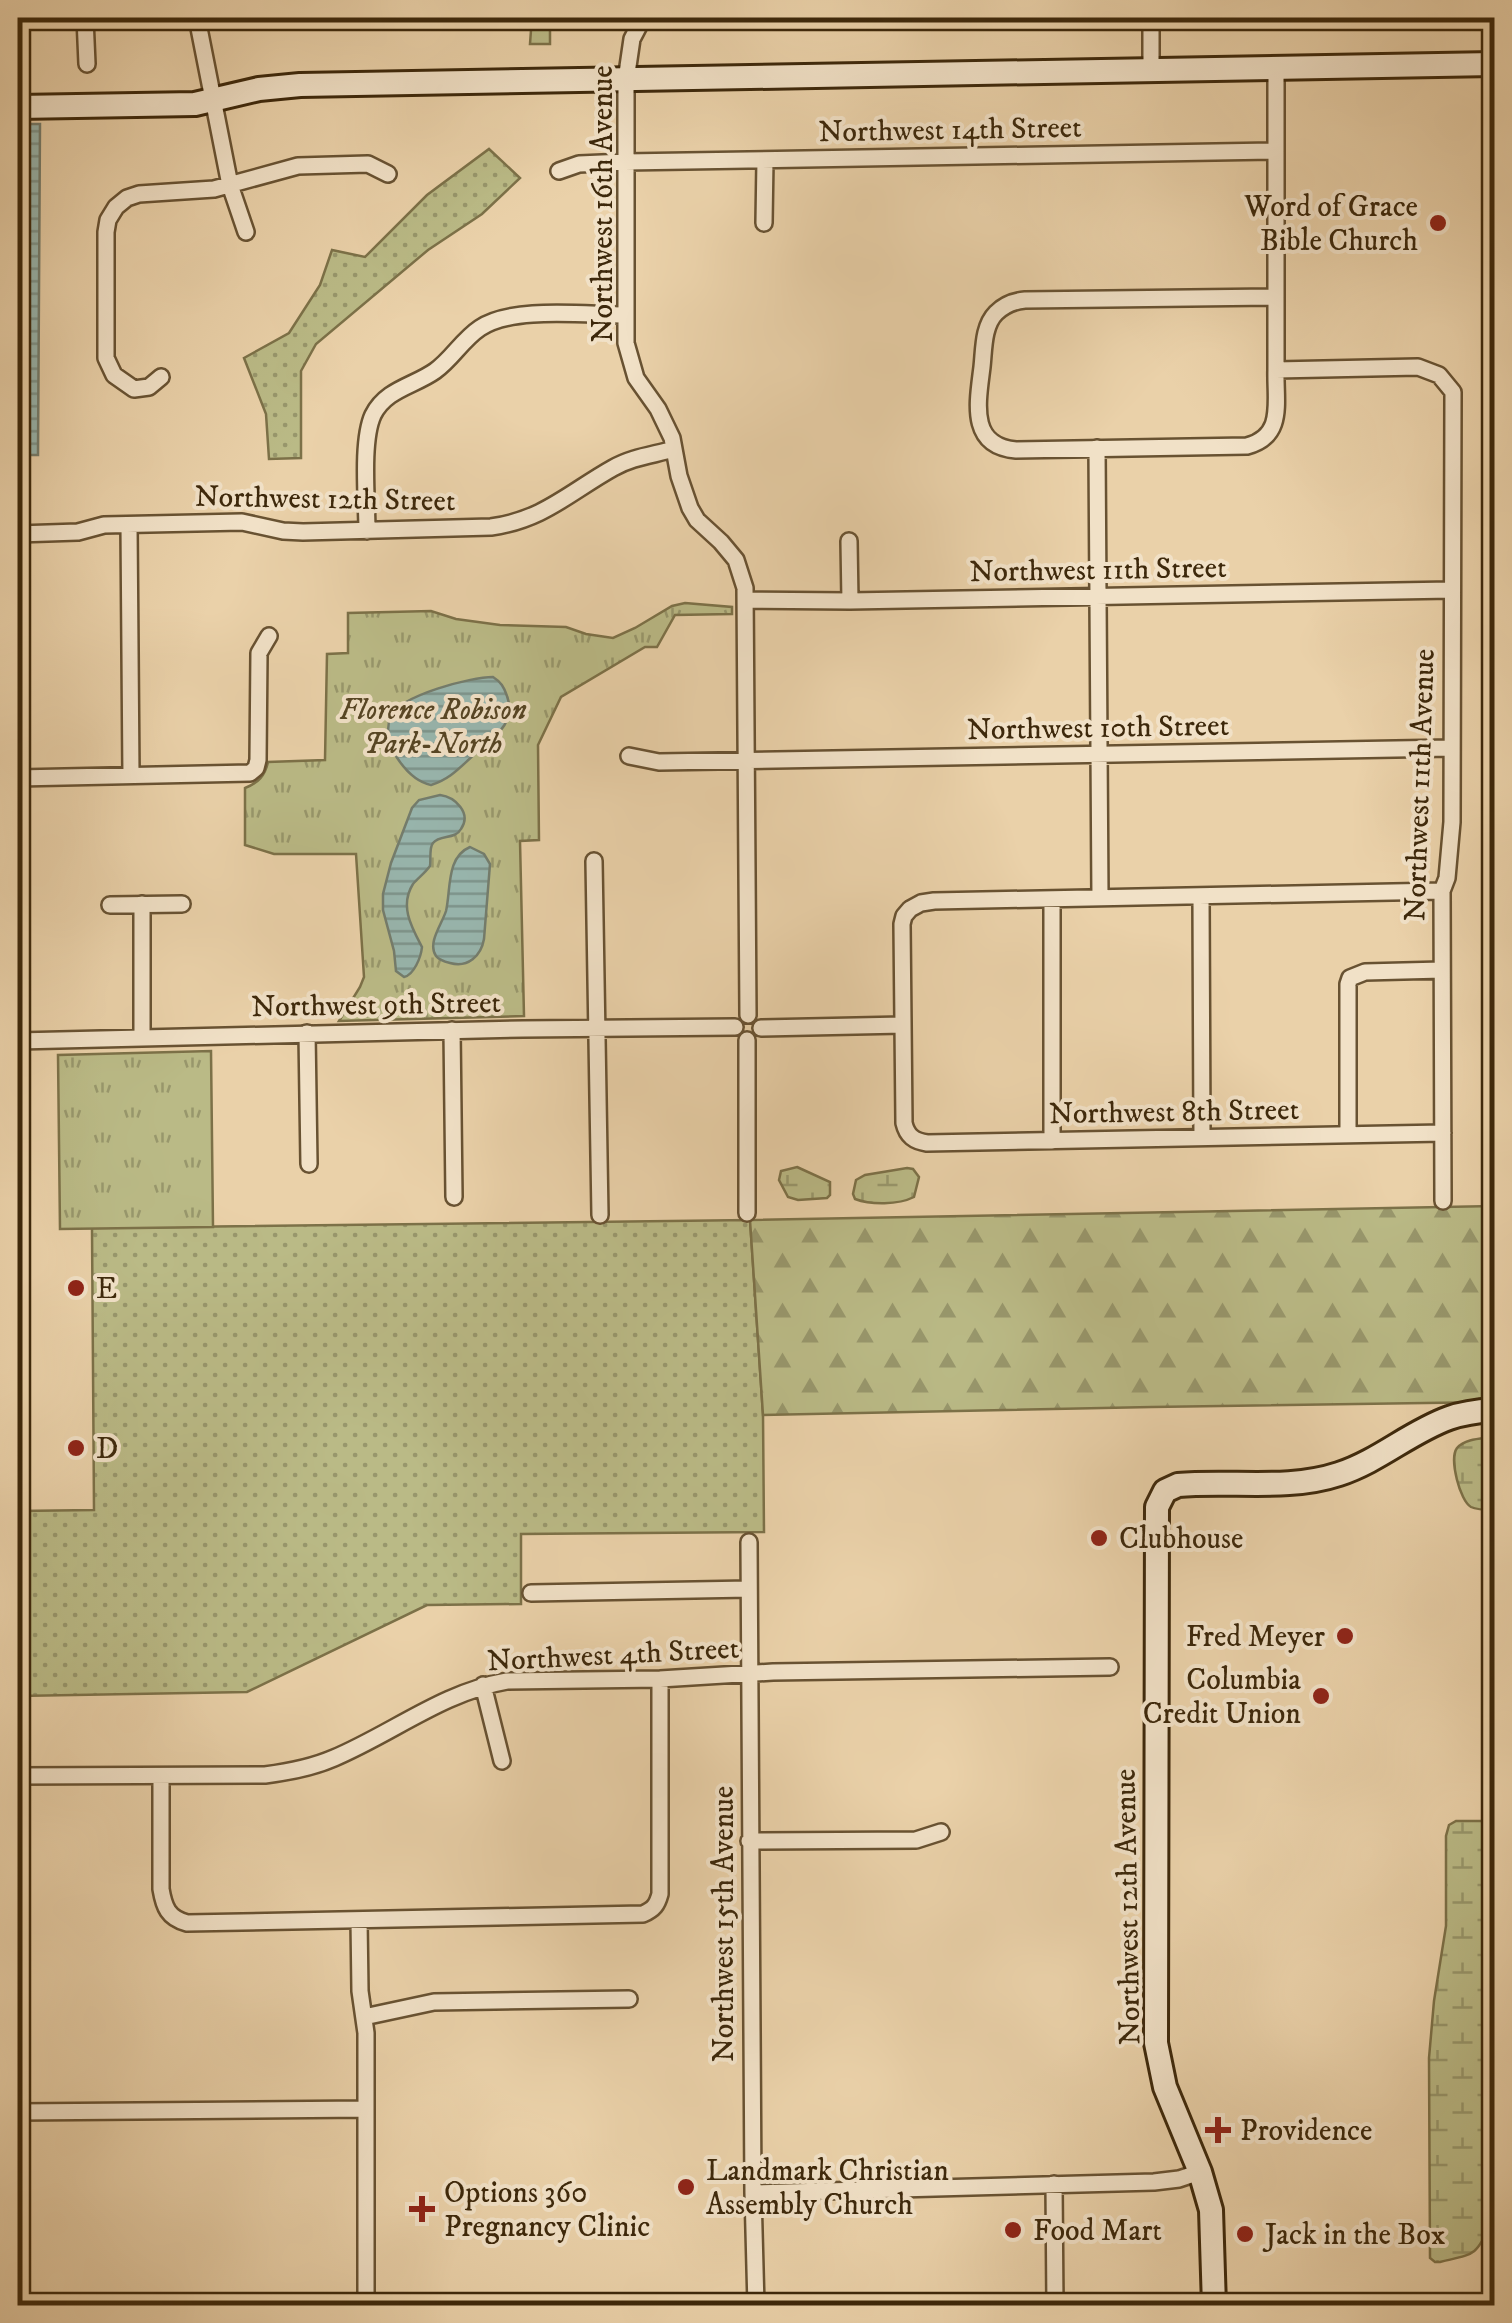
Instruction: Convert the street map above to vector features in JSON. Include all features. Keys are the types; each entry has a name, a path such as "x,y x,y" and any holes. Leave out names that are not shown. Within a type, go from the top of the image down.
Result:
{"street":[{"path":"85,18 88,64"},
{"path":"197,18 230,185 246,232"},
{"name":"Northwest 16th Avenue","path":"643,18 632,39 626,80 626,343 636,378 658,408 672,438 683,494 697,520 736,560 746,600"},
{"path":"1151,18 1151,71"},
{"path":"18,108 195,104 259,89 300,85 1494,64"},
{"path":"1276,69 1276,151 1276,297 1276,370 1271,432 1247,446 1008,450 991,441 983,431 977,412 986,332 992,317 1011,303 1276,297"},
{"name":"Northwest 14th Street","path":"559,171 580,164 625,162 1276,151"},
{"path":"764,223 765,160"},
{"path":"162,377 149,388 134,389 114,375 106,358 106,232 116,207 139,194 194,192 287,168 368,164 388,174"},
{"path":"367,531 368,434 378,408 394,392 435,371 487,324 530,314 625,315"},
{"name":"Northwest 11th Avenue","path":"1276,370 1426,368 1447,383 1454,397 1451,841 1448,878 1442,892 1443,1202"},
{"path":"1096,448 1100,898"},
{"name":"Northwest 12th Street","path":"18,534 78,532 104,526 242,522 282,531 476,528 517,522 564,500 624,462 674,449"},
{"path":"128,525 130,776"},
{"path":"848,542 850,601"},
{"name":"Northwest 11th Street","path":"746,600 1451,590"},
{"path":"746,600 748,1014"},
{"path":"18,778 243,775 256,768 260,654 269,636"},
{"name":"Northwest 10th Street","path":"629,756 660,762 1451,748"},
{"path":"594,861 600,1215"},
{"path":"761,1028 903,1025 902,924 906,906 921,903 1442,892"},
{"path":"1201,896 1202,1138"},
{"path":"1052,899 1052,1141"},
{"path":"142,904 142,1036"},
{"path":"110,905 182,904"},
{"path":"1348,1135 1350,978 1365,972 1442,970"},
{"path":"748,1014 758,1020 761,1028 756,1038 746,1040 737,1035 735,1027 740,1017 748,1014"},
{"name":"Northwest 8th Street","path":"903,1025 904,1123 909,1135 927,1143 1442,1133"},
{"name":"Northwest 9th Street","path":"18,1040 735,1027"},
{"path":"452,1030 454,1196"},
{"path":"307,1033 310,1164"},
{"path":"746,1040 746,1213"},
{"name":"Northwest 12th Avenue","path":"1214,2306 1211,2210 1200,2172 1171,2105 1156,2043 1156,1515 1160,1499 1165,1491 1178,1485 1294,1482 1338,1475 1451,1418 1494,1410"},
{"name":"Northwest 15th Avenue","path":"748,1542 756,2306"},
{"path":"531,1594 749,1589"},
{"name":"Northwest 4th Street","path":"18,1776 265,1775 300,1770 334,1758 453,1696 483,1685 533,1680 1110,1666"},
{"path":"161,1776 163,1902 169,1915 186,1923 633,1915 652,1910 660,1894 660,1679"},
{"path":"483,1685 502,1761"},
{"path":"750,1841 916,1840 941,1832"},
{"path":"359,1920 360,1991 366,2033 366,2306"},
{"path":"364,2017 434,2002 629,1999"},
{"path":"18,2112 366,2109"},
{"path":"753,2193 1154,2182 1200,2172"},
{"path":"1054,2184 1055,2306"}],"green space":[{"path":"536,18 550,18 550,44 530,44"},
{"path":"489,149 520,178 482,214 428,250 316,344 301,371 301,458 269,459 266,414 244,358 289,333 320,285 332,250 365,257 427,195"},
{"name":"Florence Robison Park-North","path":"685,603 732,607 732,614 675,615 657,647 645,647 561,697 538,745 539,840 520,841 524,1016 339,1021 364,977 356,854 274,854 245,845 245,788 260,778 268,762 325,760 327,654 348,653 348,613 431,611 456,619 566,627 613,638"},
{"path":"211,1051 213,1227 60,1229 58,1055"},
{"path":"797,1167 830,1182 830,1195 798,1200 788,1197 779,1180 781,1171"},
{"path":"907,1168 919,1177 914,1197 884,1203 855,1199 856,1180"},
{"path":"1494,1206 1494,1402 763,1415 750,1220"},
{"path":"750,1220 763,1415 764,1532 521,1534 521,1604 427,1605 247,1692 18,1696 18,1511 94,1510 92,1228"},
{"path":"1494,1439 1494,1510 1476,1509 1467,1503 1455,1470 1457,1448"},
{"path":"1456,1821 1494,1821 1490,2225 1472,2252 1435,2262 1430,2258 1429,2058 1446,1926 1446,1836 1449,1825"}],"water":[{"path":"18,124 40,124 38,455 18,455"},
{"path":"493,677 503,687 509,706 502,729 444,779 431,785 421,782 400,762 391,746 391,716 397,708 422,694"},
{"path":"440,795 460,807 464,823 455,835 433,843 430,866 409,892 408,917 422,947 414,969 404,977 396,971 383,894 412,808 419,800"},
{"path":"470,847 484,854 490,864 484,939 473,959 457,964 437,957 433,945 446,911 453,866"}],"place":[{"name":"Word of Grace Bible Church","path":"1438,223"},
{"name":"E","path":"76,1288"},
{"name":"D","path":"76,1448"},
{"name":"Clubhouse","path":"1099,1538"},
{"name":"Fred Meyer","path":"1345,1636"},
{"name":"Columbia Credit Union","path":"1321,1696"},
{"name":"Providence","path":"1218,2130"},
{"name":"Landmark Christian Assembly Church","path":"686,2187"},
{"name":"Options 360 Pregnancy Clinic","path":"422,2209"},
{"name":"Food Mart","path":"1013,2230"},
{"name":"Jack in the Box","path":"1245,2234"}]}
